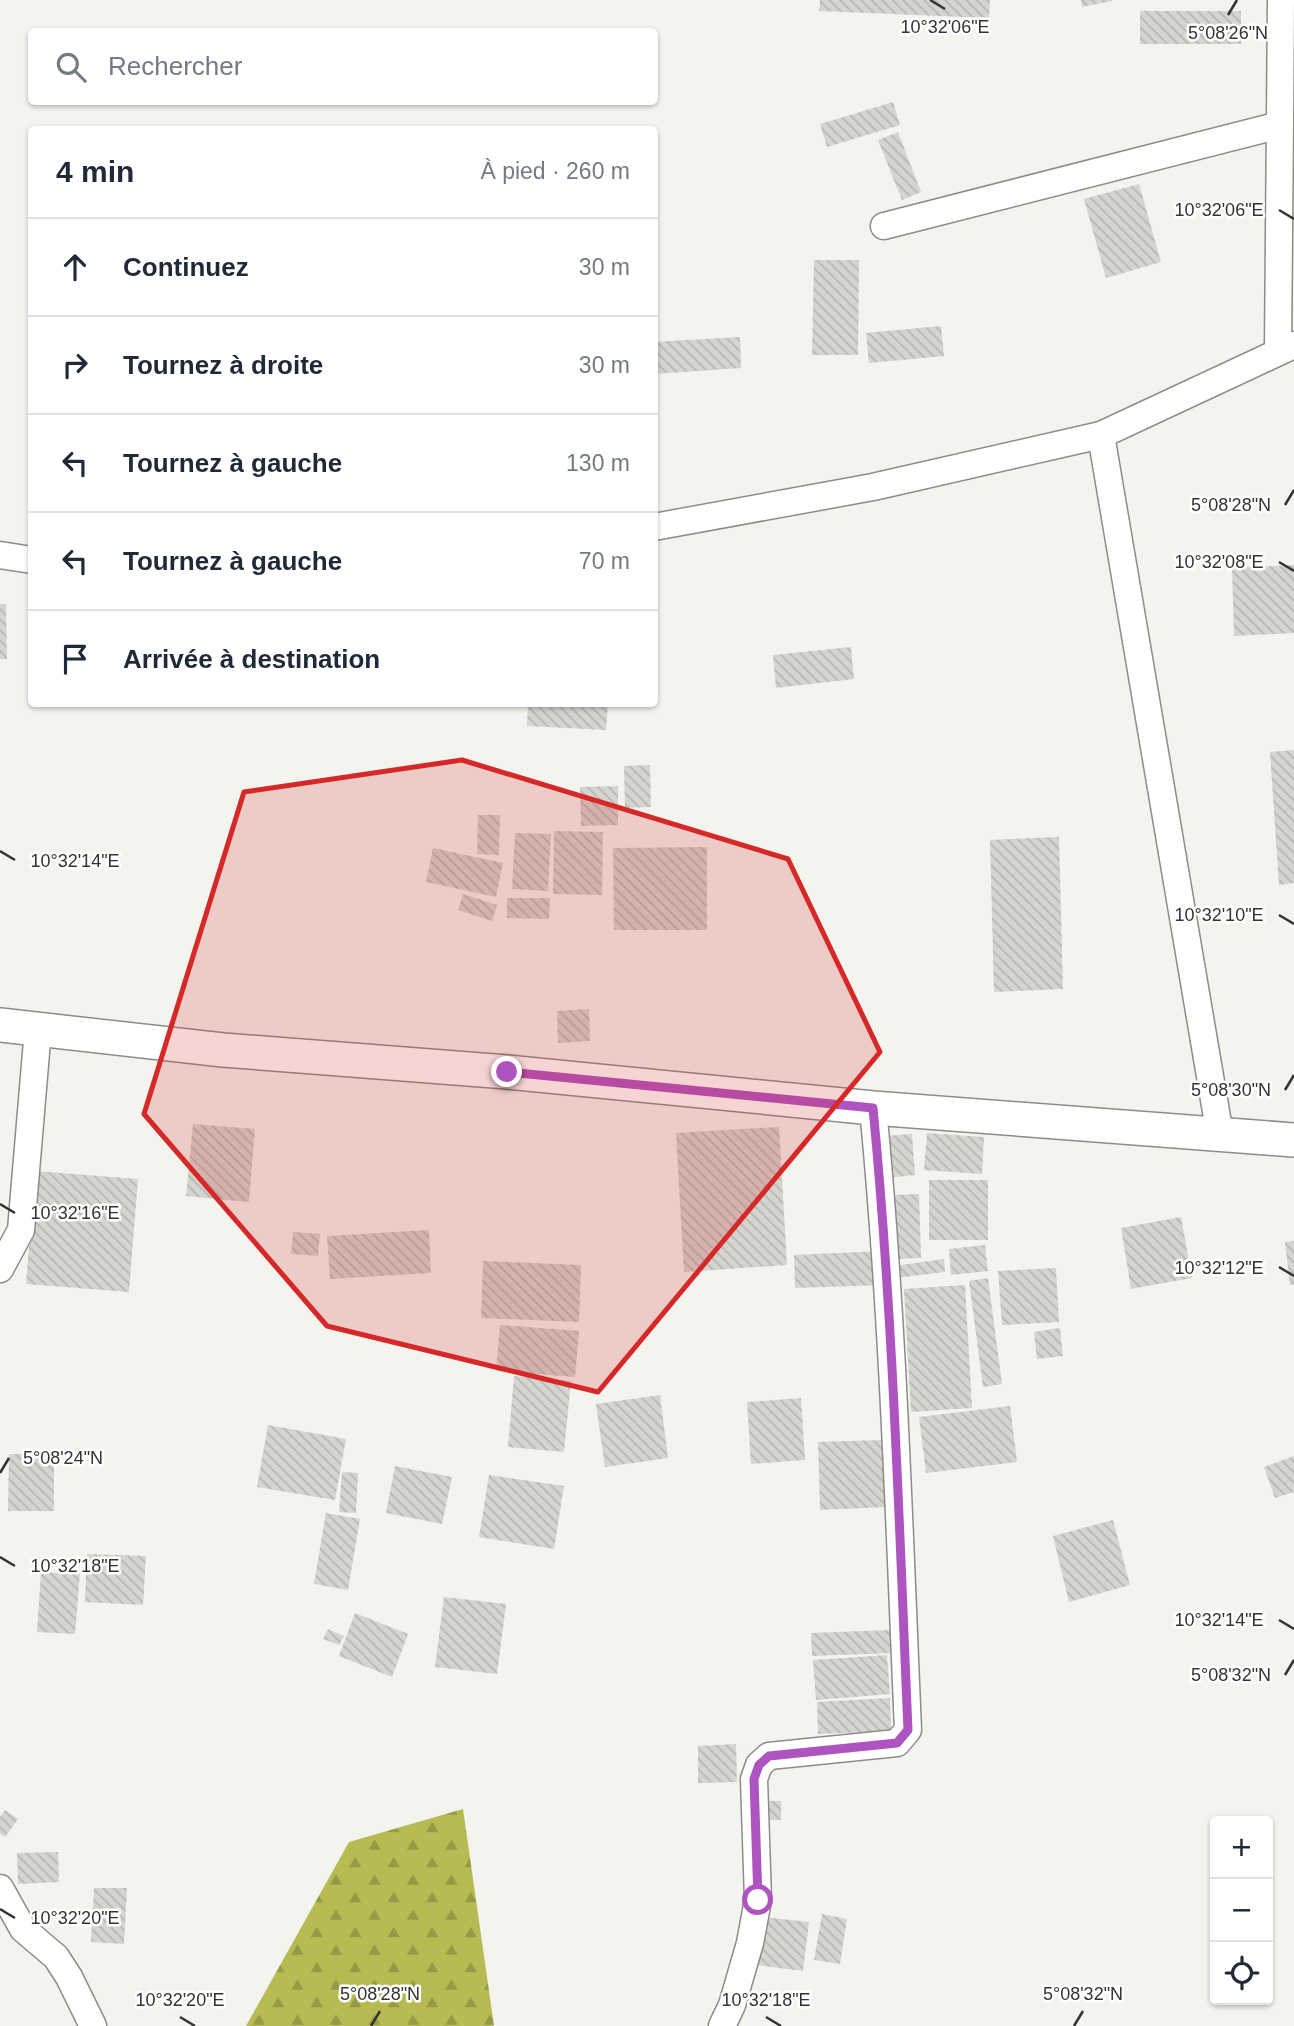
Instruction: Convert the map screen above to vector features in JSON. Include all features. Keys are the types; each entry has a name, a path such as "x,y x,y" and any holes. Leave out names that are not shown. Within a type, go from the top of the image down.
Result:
{"street":[{"path":"658,526 873,487 1101,435 1286,348 1280,125 1281,0"},
{"path":"884,226 1280,125"},
{"path":"1101,435 1220,1135"},
{"path":"0,555 28,559"},
{"path":"0,1025 223,1050 507,1072 873,1108 1294,1140"},
{"path":"0,1269 21,1230 38,1029"},
{"path":"722,2026 732,2005 750,1943 758,1900 754,1779 759,1765 769,1756 897,1743 908,1730 887,1263 873,1108"},
{"path":"0,1888 23,1929 56,1957 93,2026"}],"highlighted area":[{"path":"462,760 788,859 880,1052 598,1392 327,1326 144,1114 244,792"}],"green space":[{"path":"463,1809 494,2026 246,2026 349,1842"}],"building":[{"path":"820,0 990,0 989,18 819,11"},
{"path":"1081,0 1112,0 1112,1 1082,7"},
{"path":"1140,11 1241,11 1241,44 1140,44"},
{"path":"893,102 900,125 827,147 820,124"},
{"path":"898,132 921,192 902,200 878,140"},
{"path":"1139,184 1161,262 1106,278 1084,199"},
{"path":"814,260 859,260 858,355 812,355"},
{"path":"941,326 944,356 869,363 866,333"},
{"path":"740,337 741,368 658,374 658,342"},
{"path":"1294,565 1294,633 1234,636 1232,568"},
{"path":"0,604 6,604 7,659 0,659"},
{"path":"851,647 854,679 776,688 773,655"},
{"path":"528,707 608,707 606,730 527,726"},
{"path":"1294,750 1294,883 1279,885 1270,752"},
{"path":"650,765 651,807 625,808 624,766"},
{"path":"618,786 618,825 581,826 580,787"},
{"path":"478,815 500,815 499,855 477,854"},
{"path":"554,831 603,832 602,895 553,894"},
{"path":"515,833 551,834 548,891 512,889"},
{"path":"1059,837 1063,989 994,992 990,840"},
{"path":"707,847 707,930 614,930 613,848"},
{"path":"433,848 503,863 496,897 426,882"},
{"path":"463,894 497,905 492,921 458,910"},
{"path":"507,898 550,898 549,919 507,918"},
{"path":"589,1009 590,1041 558,1043 557,1011"},
{"path":"193,1124 255,1129 249,1202 186,1196"},
{"path":"779,1127 787,1265 684,1272 676,1133"},
{"path":"927,1133 984,1137 982,1174 924,1170"},
{"path":"912,1134 915,1175 887,1178 884,1136"},
{"path":"35,1171 138,1179 129,1292 26,1284"},
{"path":"929,1180 988,1180 988,1240 929,1240"},
{"path":"919,1194 921,1258 895,1259 893,1195"},
{"path":"1181,1217 1192,1278 1131,1289 1121,1228"},
{"path":"429,1230 431,1273 330,1279 327,1236"},
{"path":"293,1232 320,1234 318,1256 291,1254"},
{"path":"1294,1241 1294,1285 1290,1285 1285,1242"},
{"path":"985,1245 988,1271 951,1275 949,1249"},
{"path":"882,1251 884,1285 795,1288 794,1255"},
{"path":"944,1259 945,1272 896,1278 894,1266"},
{"path":"483,1261 581,1265 579,1322 481,1318"},
{"path":"1056,1268 1059,1322 1002,1325 998,1271"},
{"path":"988,1278 1002,1384 983,1387 969,1281"},
{"path":"965,1285 972,1408 911,1412 904,1289"},
{"path":"500,1325 579,1331 575,1377 496,1371"},
{"path":"1060,1328 1063,1356 1037,1359 1034,1332"},
{"path":"514,1376 571,1381 564,1452 508,1447"},
{"path":"660,1395 668,1458 605,1467 596,1404"},
{"path":"801,1398 805,1460 751,1464 747,1402"},
{"path":"1010,1406 1017,1462 926,1473 919,1417"},
{"path":"268,1425 346,1439 335,1500 257,1487"},
{"path":"883,1440 885,1507 820,1510 818,1442"},
{"path":"9,1454 54,1454 54,1511 8,1511"},
{"path":"1294,1456 1294,1492 1275,1498 1264,1467"},
{"path":"395,1466 452,1477 442,1524 386,1513"},
{"path":"342,1472 358,1473 356,1513 339,1512"},
{"path":"489,1475 564,1486 554,1549 479,1537"},
{"path":"326,1513 360,1519 348,1590 314,1584"},
{"path":"1113,1520 1130,1585 1069,1602 1053,1536"},
{"path":"87,1554 146,1556 143,1605 85,1602"},
{"path":"41,1572 80,1574 75,1634 37,1632"},
{"path":"444,1597 506,1604 497,1674 435,1667"},
{"path":"355,1613 408,1634 392,1677 339,1656"},
{"path":"328,1629 344,1636 339,1645 323,1639"},
{"path":"891,1630 892,1653 812,1656 811,1633"},
{"path":"887,1655 890,1694 816,1700 813,1660"},
{"path":"890,1698 891,1731 818,1734 817,1702"},
{"path":"736,1744 737,1782 698,1783 698,1746"},
{"path":"762,1801 781,1801 781,1820 762,1820"},
{"path":"5,1810 18,1819 5,1837 0,1834 0,1817"},
{"path":"58,1852 59,1882 18,1884 17,1853"},
{"path":"94,1888 127,1888 124,1944 91,1942"},
{"path":"822,1914 847,1919 840,1964 814,1960"},
{"path":"763,1917 809,1922 803,1971 757,1965"}],"route":[{"path":"507,1072 873,1108 884,1221 908,1730 897,1743 769,1756 759,1765 754,1779 758,1900"}]}
